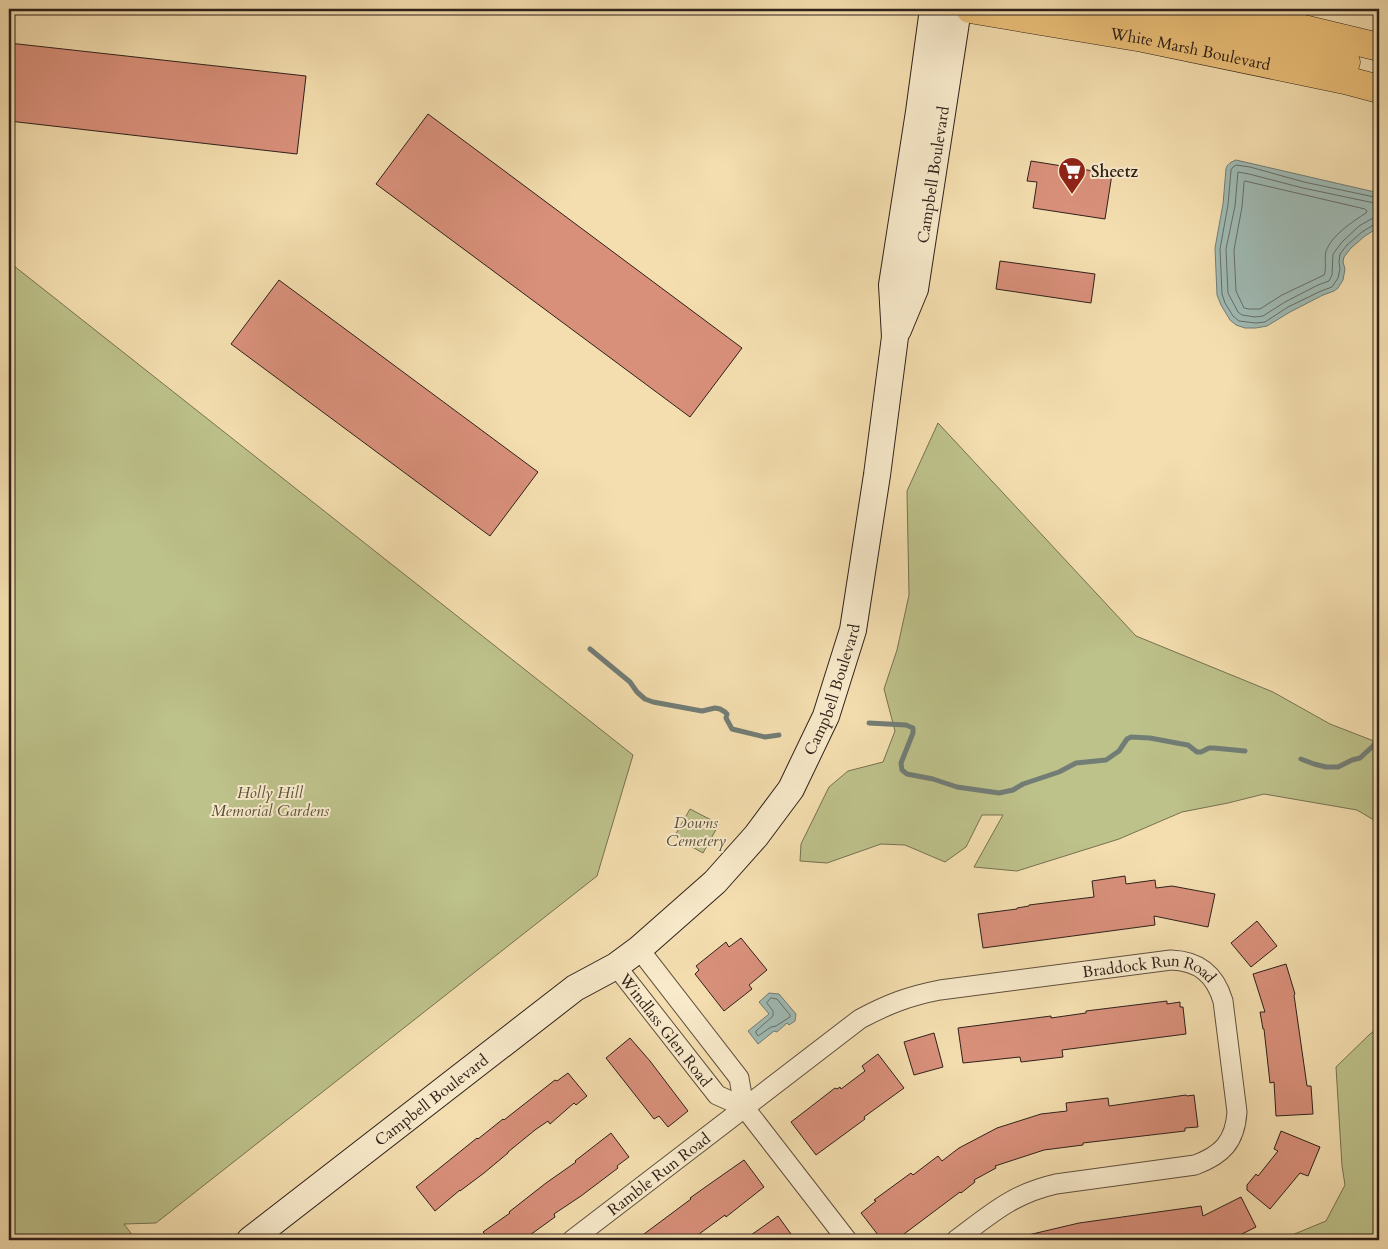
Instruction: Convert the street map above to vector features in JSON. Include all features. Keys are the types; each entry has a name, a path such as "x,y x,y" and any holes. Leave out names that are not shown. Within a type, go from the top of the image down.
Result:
{"main road":[{"name":"White Marsh Boulevard","path":"970,9 1143,38 1379,89"},
{"path":"1086,9 1157,21 1379,69"},
{"path":"1208,9 1379,46"}],"street":[{"name":"Campbell Boulevard","path":"250,1240 575,988 616,966 639,949 715,882 756,836 791,790 826,716 853,630 895,337 892,285 933,9"},
{"name":"Campbell Boulevard","path":"895,337 915,289 958,9"},
{"name":"Windlass Glen Road","path":"639,949 739,1078 744,1107 847,1240"},
{"name":"Braddock Run Road","path":"744,1107 860,1018 887,1005 916,995 1171,960 1184,960 1206,972 1220,990 1223,1001 1236,1112 1236,1123 1228,1144 1208,1160 1195,1166 1056,1184 1040,1188 1009,1201 956,1240"},
{"name":"Campbell Boulevard","path":"279,1240 589,998 616,966"},
{"name":"Windlass Glen Road","path":"616,966 717,1095 744,1107"},
{"name":"Ramble Run Road","path":"572,1240 744,1107"}],"green space":[{"name":"Holly Hill Memorial Gardens","path":"9,262 633,755 597,876 156,1223 124,1224 136,1240 9,1240"},
{"path":"938,423 1136,636 1273,692 1330,724 1379,743 1379,823 1357,810 1264,794 1182,812 1119,839 1017,871 974,867 1003,815 982,815 966,847 945,862 905,845 881,844 827,863 800,861 801,844 829,787 848,771 883,762 895,731 884,689 897,650 909,595 907,491"},
{"name":"Downs Cemetery","path":"690,809 719,824 703,853 674,837"},
{"path":"1379,1027 1379,1240 1280,1240 1326,1221 1345,1185 1342,1166 1336,1067"}],"water":[{"path":"1236,160 1379,193 1379,227 1351,248 1344,257 1345,269 1343,280 1338,288 1267,326 1256,328 1245,328 1236,325 1230,320 1217,295 1215,248 1223,204 1226,169 1230,163"},
{"path":"769,993 779,994 796,1014 795,1021 789,1025 787,1023 777,1032 774,1031 758,1044 748,1031 769,1014 759,1002"}],"building":[{"path":"9,43 306,76 297,154 9,121"},
{"path":"428,114 742,348 690,417 376,184"},
{"name":"Sheetz","path":"1031,161 1112,174 1105,219 1033,208 1037,182 1027,181"},
{"path":"1000,261 1095,274 1091,303 996,289"},
{"path":"279,280 538,472 490,536 231,344"},
{"path":"1125,876 1126,884 1155,880 1156,888 1172,886 1215,894 1208,927 1154,916 1155,925 983,948 978,914 1017,909 1029,905 1094,897 1092,881"},
{"path":"1257,921 1277,946 1251,967 1231,943"},
{"path":"741,938 767,970 749,985 752,989 724,1011 695,974 699,970 696,966 726,942 729,947"},
{"path":"1286,964 1295,994 1307,1086 1311,1086 1313,1114 1276,1116 1274,1082 1270,1083 1264,1029 1260,1012 1265,1012 1253,974"},
{"path":"1167,1001 1167,1004 1180,1002 1180,1007 1183,1007 1186,1034 1062,1050 1063,1057 1021,1062 1020,1057 963,1063 958,1028 1051,1016 1051,1018 1086,1013 1086,1011"},
{"path":"934,1033 943,1067 914,1075 904,1042"},
{"path":"630,1038 688,1111 668,1127 659,1116 654,1119 606,1058"},
{"path":"878,1054 904,1088 816,1155 791,1122 835,1088 840,1087 841,1089 865,1071 862,1066"},
{"path":"568,1073 587,1096 576,1105 574,1103 550,1124 548,1121 535,1130 435,1211 416,1187 477,1138 504,1120 555,1080 557,1081"},
{"path":"1194,1095 1198,1127 1185,1128 1185,1131 1083,1143 1083,1145 1044,1150 995,1166 996,1168 974,1180 975,1182 961,1193 896,1240 882,1240 861,1213 876,1201 874,1200 938,1156 942,1161 959,1148 997,1128 1041,1114 1067,1111 1066,1103 1108,1098 1109,1106"},
{"path":"1281,1131 1320,1147 1308,1176 1300,1173 1270,1209 1247,1190 1247,1185 1256,1174 1258,1176 1278,1151 1274,1149"},
{"path":"611,1133 629,1157 617,1166 618,1168 554,1214 555,1217 523,1240 490,1240 483,1232 576,1162"},
{"path":"744,1160 764,1187 726,1217 725,1215 691,1240 636,1240 690,1198"},
{"path":"1241,1197 1256,1227 1230,1240 1028,1240 1028,1235 1079,1223 1201,1206 1203,1216"},
{"path":"778,1216 791,1234 785,1240 744,1240"}],"waterway":[{"path":"590,649 630,682 645,699 702,711 715,708 720,709 727,714 726,718 732,729 765,737 779,735"},
{"path":"869,723 906,725 913,728 913,733 901,763 902,770 907,774 933,779 957,787 999,793 1013,790 1023,784 1059,772 1076,763 1106,760 1119,751 1127,739 1131,737 1150,738 1188,745 1197,752 1209,748 1245,751"},
{"path":"1301,759 1326,767 1338,767 1360,758 1373,746 1379,737"}],"place":[{"name":"Sheetz","path":"1072,195"}]}
